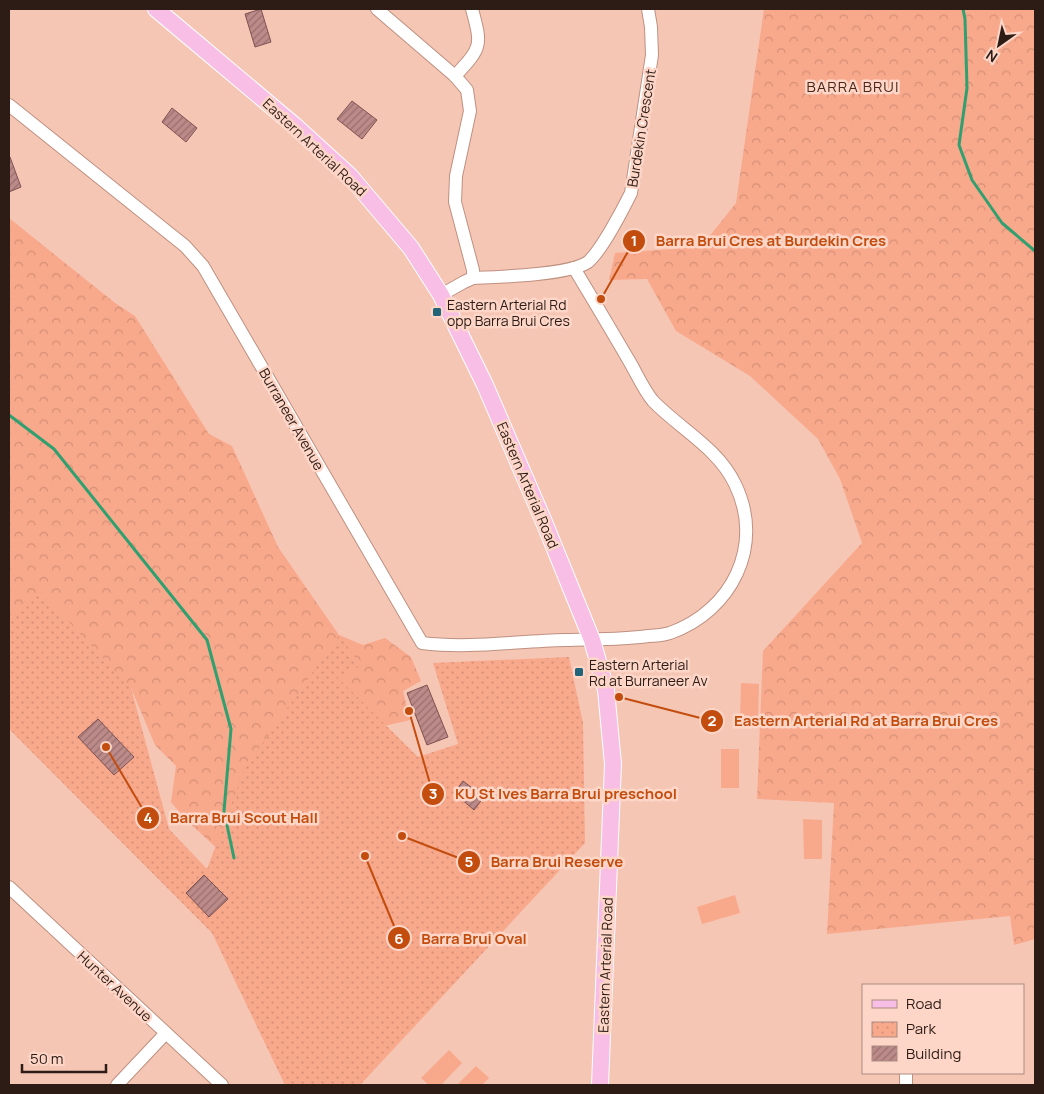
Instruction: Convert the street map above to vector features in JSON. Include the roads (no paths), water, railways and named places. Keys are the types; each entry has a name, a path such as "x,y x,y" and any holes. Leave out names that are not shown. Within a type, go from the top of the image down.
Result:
{"main road":[{"name":"Eastern Arterial Road","path":"156,9 294,125 350,176 411,248 441,295 489,394 592,640 606,690 613,764 600,1085"}],"street":[{"path":"377,9 455,76 467,90 470,112 456,176 455,202 473,270 473,278"},
{"path":"455,76 476,51 479,36 472,9"},
{"name":"Burdekin Crescent","path":"441,295 473,278 560,272 586,263 593,257 622,212 631,193 652,55 648,9"},
{"name":"Burraneer Avenue","path":"9,104 185,246 203,266 422,643 444,646 592,640"},
{"path":"574,268 652,400 714,455 725,468 742,500 745,519 744,552 738,572 727,592 703,616 687,626 668,634 592,640"},
{"name":"Hunter Avenue","path":"9,887 222,1085"},
{"path":"117,1085 166,1033"}],"waterway":[{"path":"963,9 967,88 959,145 972,180 1002,223 1035,251"},
{"path":"9,415 54,449 207,640 231,729 224,811 234,858"}],"place":[{"name":"Barra Brui Cres at Burdekin Cres","path":"601,299"},
{"name":"Eastern Arterial Rd opp Barra Brui Cres","path":"437,312"},
{"name":"Eastern Arterial Rd at Burraneer Av","path":"579,672"},
{"name":"Eastern Arterial Rd at Barra Brui Cres","path":"619,697"},
{"name":"KU St Ives Barra Brui preschool","path":"409,711"},
{"name":"Barra Brui Scout Hall","path":"106,747"},
{"name":"Barra Brui Reserve","path":"402,836"},
{"name":"Barra Brui Oval","path":"365,856"}],"district":[{"name":"BARRA BRUI","path":"853,86"}]}
